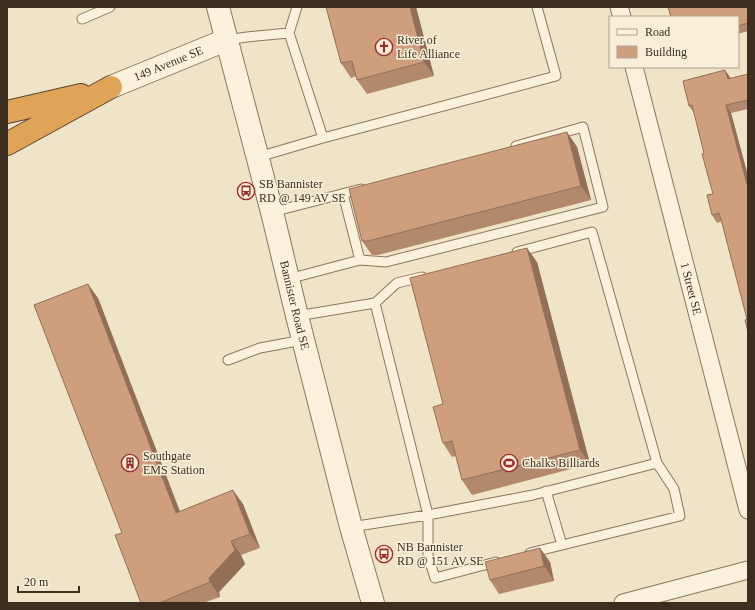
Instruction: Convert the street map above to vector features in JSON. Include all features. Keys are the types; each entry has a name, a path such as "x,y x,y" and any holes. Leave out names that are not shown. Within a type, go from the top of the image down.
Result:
{"highway":[{"path":"7,112 111,88"},
{"path":"7,144 111,88"}],"street":[{"name":"Bannister Road SE","path":"218,7 258,157 351,527 373,603"},
{"name":"149 Avenue SE","path":"111,88 226,40"},
{"name":"1 Street SE","path":"634,68 748,510"},
{"path":"623,603 748,570"}],"lane":[{"path":"82,18 110,7"},
{"path":"297,7 289,34 323,138"},
{"path":"258,157 323,138 556,76 537,7"},
{"path":"226,40 247,36 289,34"},
{"path":"288,279 360,260 386,262 603,207 583,127 508,148"},
{"path":"272,212 373,185"},
{"path":"343,194 360,260"},
{"path":"510,254 592,232 658,463 674,489 680,516 518,556"},
{"path":"297,316 375,303 397,283 434,274"},
{"path":"375,303 428,515 428,556 435,578 503,560"},
{"path":"228,360 260,348 303,340"},
{"path":"351,527 428,515 546,491 658,463"},
{"path":"546,491 562,545"}],"building":[{"name":"River of Life Alliance","path":"326,7 410,7 424,62 357,80 352,61 341,63"},
{"path":"668,7 748,7 748,23 739,26 739,16 671,16"},
{"path":"725,70 728,79 748,74 748,100 726,105 748,184 748,332 745,320 747,319 719,213 712,215 707,195 713,194 702,154 704,153 692,105 689,106 683,81"},
{"path":"567,132 581,186 368,241 362,241 349,189"},
{"path":"527,248 580,450 462,480 452,441 443,443 433,407 443,404 410,278"},
{"name":"Southgate EMS Station","path":"88,284 176,513 233,490 250,534 231,541 235,550 209,578 210,582 160,603 141,603 115,535 122,533 34,305"},
{"path":"540,548 544,566 490,580 485,562"}],"place":[{"name":"River of Life Alliance","path":"384,47"},
{"name":"SB Bannister RD @ 149 AV SE","path":"246,191"},
{"name":"Southgate EMS Station","path":"130,463"},
{"name":"Chalks Billiards","path":"509,463"},
{"name":"NB Bannister RD @ 151 AV SE","path":"384,554"}]}
